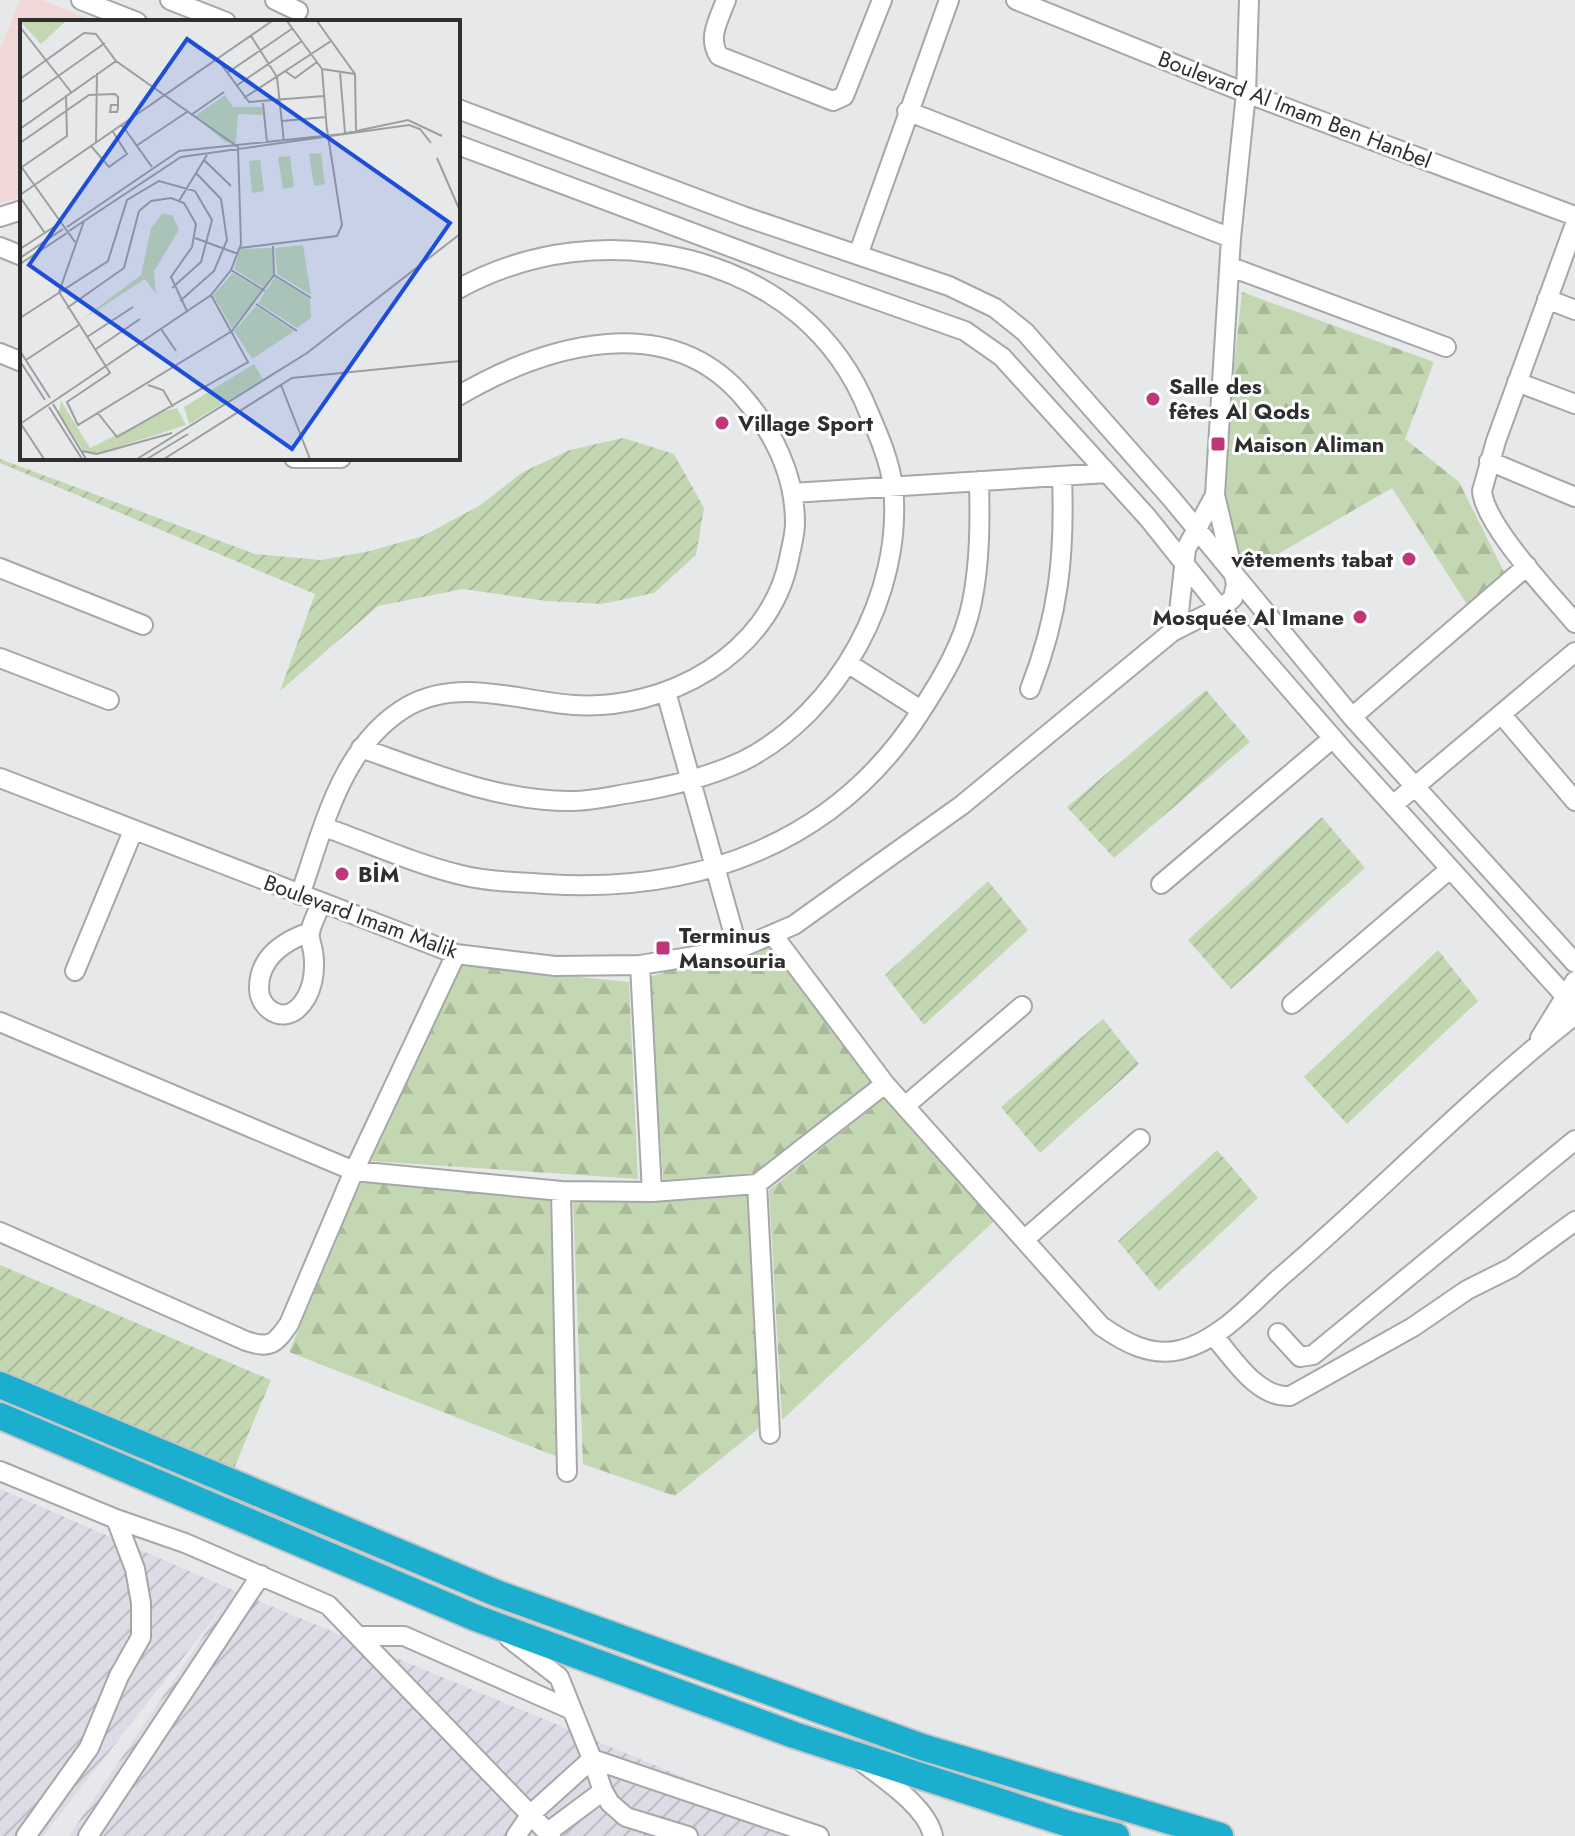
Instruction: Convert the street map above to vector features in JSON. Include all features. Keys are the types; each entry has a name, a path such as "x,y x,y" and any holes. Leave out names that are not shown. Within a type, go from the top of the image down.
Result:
{"highway":[{"path":"0,1385 510,1598 922,1747 1220,1836"},
{"path":"0,1416 487,1622 850,1753 1069,1824 1116,1836"}],"street":[{"path":"81,0 132,20"},
{"path":"170,0 221,20"},
{"path":"275,0 298,11"},
{"path":"726,0 712,38 719,56 833,101 844,96 882,0"},
{"path":"858,255 949,0"},
{"name":"Boulevard Al Imam Ben Hanbel","path":"1016,0 1246,93 1575,216"},
{"path":"1219,607 1231,601 1236,592 1215,495 1231,238 1246,93 1249,0"},
{"path":"460,110 743,216 949,286 995,308 1025,332 1196,528 1352,717 1575,963"},
{"path":"907,111 1231,238"},
{"path":"460,146 965,331 1002,357 1107,473 1219,607 1450,869 1572,995 1534,1047"},
{"path":"0,217 20,211"},
{"path":"1575,224 1489,461 1482,491 1483,500 1505,538 1575,623"},
{"path":"0,247 20,255"},
{"path":"361,748 456,782 546,800 576,801 690,780 742,761 777,739 809,712 849,664 877,605 886,571 893,487 882,445 847,367 819,333 785,302 758,285 694,261 655,251 621,248 566,252 532,260 491,273 460,288"},
{"path":"1231,267 1446,347"},
{"path":"1547,299 1575,310"},
{"path":"300,895 343,777 377,729 401,711 426,697 454,691 577,705 618,703 666,692 708,671 739,649 775,604 787,568 795,525 792,493 778,445 756,411 731,382 698,360 661,347 613,342 565,349 528,360 460,395"},
{"path":"0,353 20,361"},
{"path":"1517,382 1575,404"},
{"path":"1489,461 1575,497"},
{"path":"792,493 1107,473"},
{"path":"1030,689 1048,640 1058,596 1064,537 1062,476"},
{"path":"324,827 450,872 510,882 576,886 668,879 714,868 766,850 850,796 894,749 938,687 959,644 972,604 981,533 979,481"},
{"path":"1172,632 1179,612 1186,549 1215,495"},
{"path":"1352,717 1527,566"},
{"path":"0,568 143,625"},
{"name":"Boulevard Imam Malik","path":"0,778 456,954 555,966 640,965 738,949 794,925 962,805 1172,632 1219,607"},
{"path":"1393,805 1575,652"},
{"path":"0,658 109,700"},
{"path":"849,664 921,710"},
{"path":"666,692 738,949"},
{"path":"1502,715 1575,801"},
{"path":"1161,884 1333,738"},
{"path":"75,971 133,831"},
{"path":"1292,1004 1450,869"},
{"path":"310,932 321,904"},
{"path":"773,935 885,1084 1101,1326 1122,1341 1146,1350 1178,1351 1213,1335 1358,1211 1534,1047 1575,1015"},
{"path":"0,1232 263,1346 279,1338 289,1324 354,1171 456,954"},
{"path":"640,965 652,1192"},
{"path":"905,1106 1022,1006"},
{"path":"0,1022 354,1171 561,1191 652,1192 757,1184 885,1084"},
{"path":"1025,1239 1140,1139"},
{"path":"1278,1333 1300,1357 1313,1355 1575,1140"},
{"path":"757,1184 770,1434"},
{"path":"561,1191 567,1472"},
{"path":"1213,1335 1258,1386 1279,1396 1290,1396 1413,1327 1467,1290 1511,1268 1575,1221"},
{"path":"0,1471 116,1519 185,1543 328,1605 550,1834 603,1791"},
{"path":"26,1836 89,1748 119,1676 141,1637 141,1603 135,1569 116,1519"},
{"path":"88,1836 261,1575"},
{"path":"487,1622 559,1677 610,1803 626,1817 688,1836"},
{"path":"358,1636 404,1636 572,1710"},
{"path":"850,1753 913,1804 933,1836"},
{"path":"516,1836 531,1814 592,1759"},
{"path":"592,1759 819,1836"}],"shaded area":[{"path":"20,0 41,0 93,20 20,20 20,198 0,203 0,49"},
{"path":"0,1489 235,1591 825,1836 69,1836 225,1604 43,1836 0,1836"}],"green space":[{"path":"1242,292 1434,362 1405,439 1459,482 1504,572 1468,606 1392,488 1250,570 1218,513"},
{"path":"623,438 674,454 704,508 696,555 654,593 602,604 546,601 463,589 378,606 280,691 315,594 0,463 0,459 255,554 321,560 370,551 423,536 479,506 523,472 570,450"},
{"path":"1206,690 1250,742 1114,858 1067,807"},
{"path":"1322,817 1365,868 1231,989 1188,940"},
{"path":"988,881 1028,930 924,1025 885,975"},
{"path":"767,937 878,1089 755,1173 663,1180 650,977"},
{"path":"1438,950 1478,1001 1347,1124 1304,1077"},
{"path":"462,965 629,982 638,1179 371,1161"},
{"path":"1103,1019 1139,1064 1040,1153 1001,1107"},
{"path":"885,1098 994,1221 782,1420 769,1190"},
{"path":"1217,1150 1258,1198 1159,1291 1118,1241"},
{"path":"362,1180 550,1198 558,1457 289,1352"},
{"path":"747,1195 759,1428 675,1496 583,1464 573,1199"},
{"path":"0,1265 271,1380 232,1473 0,1371"}],"place":[{"name":"Salle des fêtes Al Qods","path":"1153,399"},
{"name":"Village Sport","path":"722,423"},
{"name":"Maison Aliman","path":"1218,444"},
{"name":"vêtements tabat","path":"1409,559"},
{"name":"Mosquée Al Imane","path":"1360,617"},
{"name":"BİM","path":"342,874"},
{"name":"Terminus Mansouria","path":"663,948"}]}
